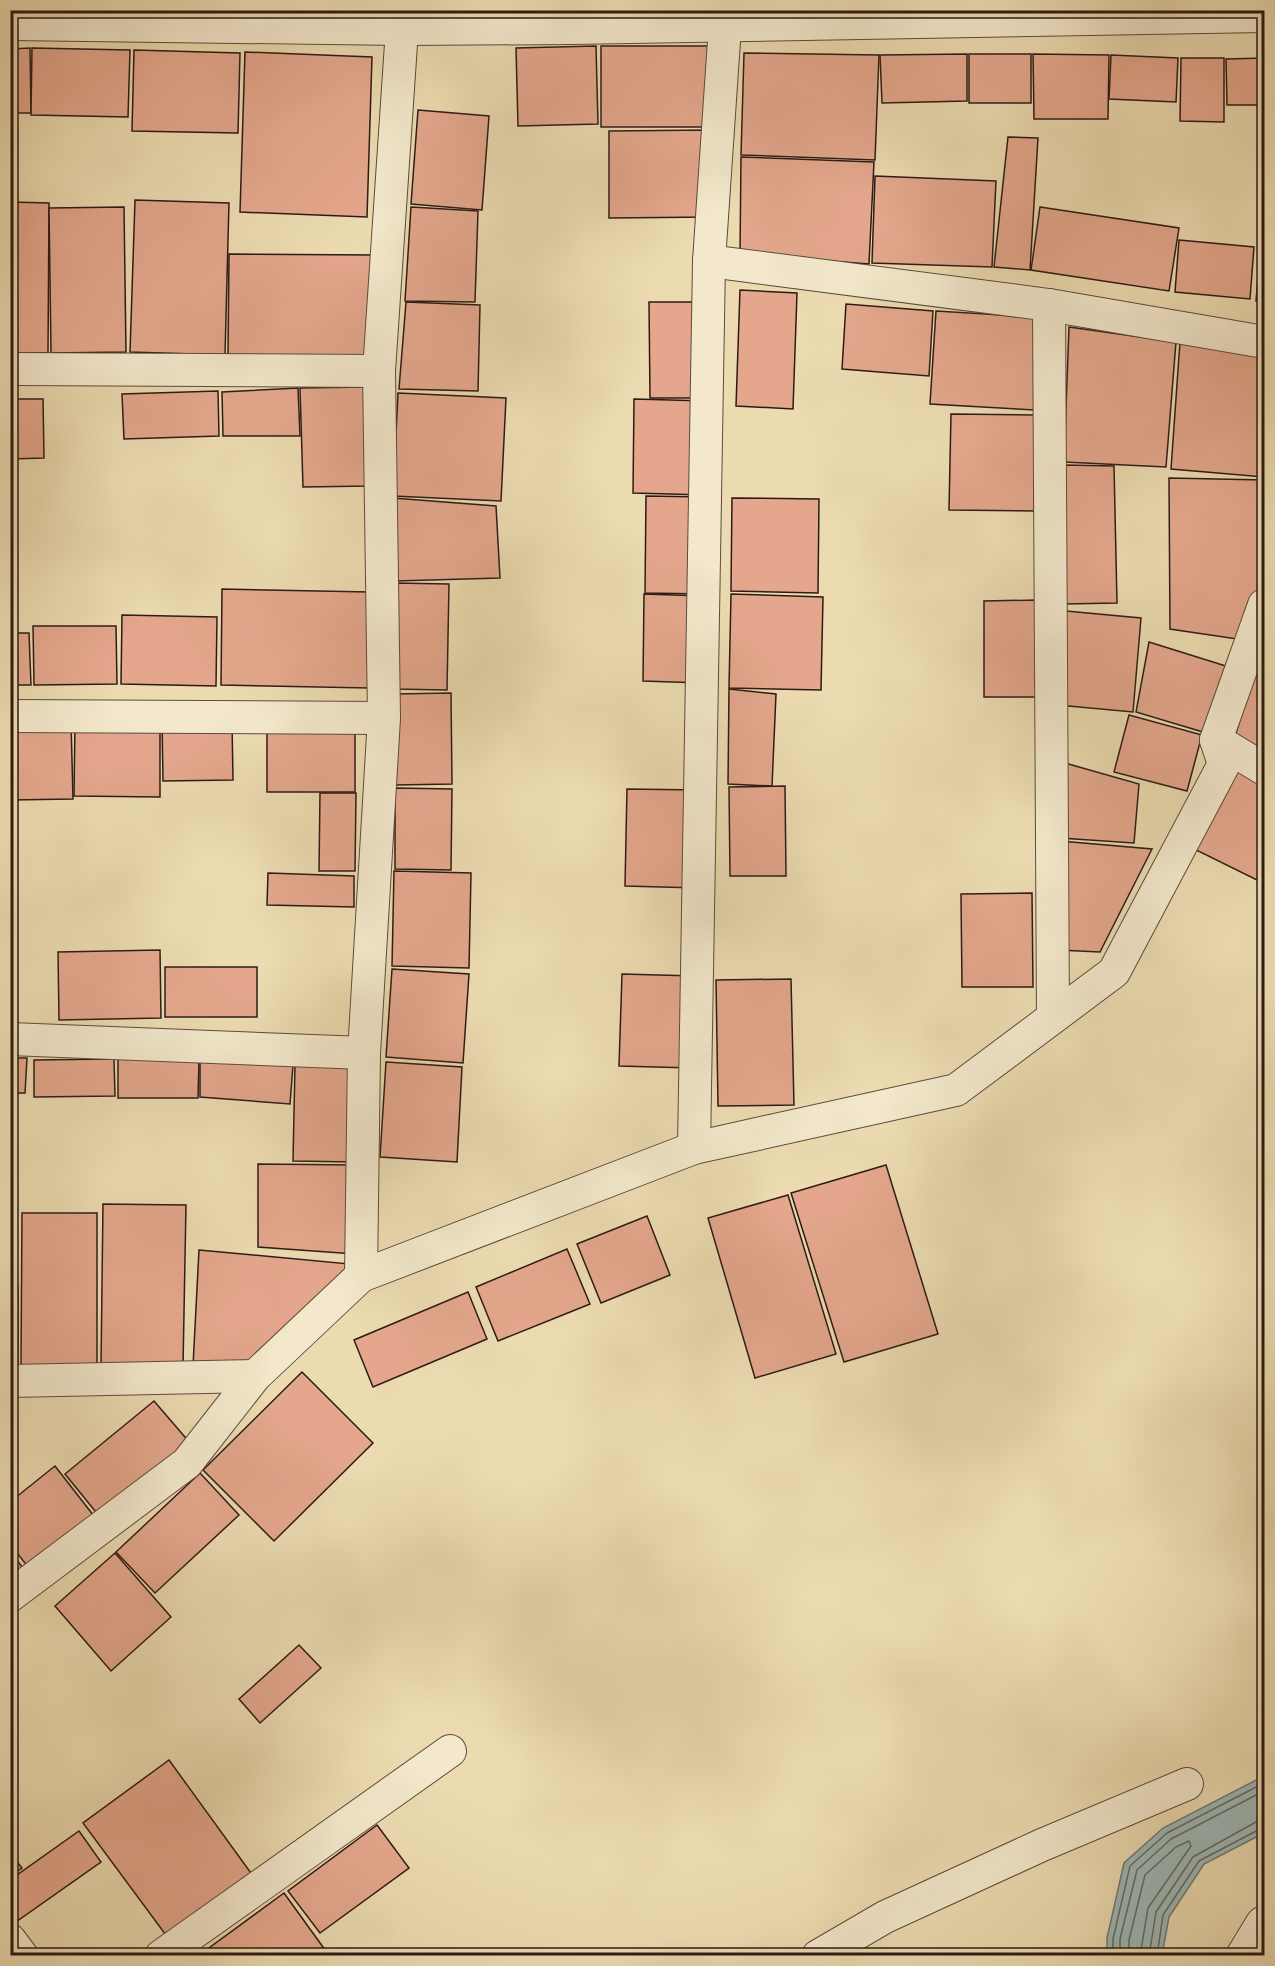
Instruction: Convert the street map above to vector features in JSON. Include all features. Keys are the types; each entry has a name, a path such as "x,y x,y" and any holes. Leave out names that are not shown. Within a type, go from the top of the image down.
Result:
{"street":[{"path":"10,24 402,29 572,19 725,26 1264,16"},
{"path":"694,1148 709,261 725,26"},
{"path":"361,1276 364,1053 384,718 379,371 402,29"},
{"path":"709,261 1049,305 1264,342"},
{"path":"1049,305 1053,1017"},
{"path":"10,369 379,371"},
{"path":"10,1596 187,1463 255,1377 361,1276 694,1148 956,1090 1114,972 1224,764 1216,740 1264,605"},
{"path":"10,716 384,718"},
{"path":"1216,740 1264,769"},
{"path":"10,1039 364,1053"},
{"path":"10,1381 255,1377"},
{"path":"161,1956 450,1751"},
{"path":"818,1956 885,1917 1042,1845 1187,1784"},
{"path":"1242,1956 1264,1922"},
{"path":"10,1940 22,1956"}],"water":[{"path":"1264,1776 1264,1833 1204,1864 1169,1917 1162,1955 1107,1955 1107,1938 1124,1863 1163,1828"}],"building":[{"path":"596,46 598,124 518,126 516,48"},
{"path":"601,46 710,46 710,127 601,127"},
{"path":"30,48 31,113 10,113 10,49"},
{"path":"32,48 130,50 128,117 31,115"},
{"path":"134,50 240,53 238,133 132,131"},
{"path":"245,52 372,57 367,217 240,212"},
{"path":"744,53 879,55 875,160 741,155"},
{"path":"967,54 967,101 882,103 880,55"},
{"path":"969,54 1031,54 1031,103 969,103"},
{"path":"1033,54 1109,55 1108,119 1034,119"},
{"path":"1111,55 1178,58 1176,102 1109,99"},
{"path":"1181,58 1224,58 1224,122 1180,121"},
{"path":"1264,58 1264,105 1227,105 1226,59"},
{"path":"418,110 489,116 482,210 411,204"},
{"path":"710,130 711,217 609,218 609,131"},
{"path":"1008,137 1038,138 1030,270 994,267"},
{"path":"741,157 874,162 869,264 740,254"},
{"path":"875,176 996,181 992,267 872,263"},
{"path":"135,200 229,203 225,355 130,352"},
{"path":"10,202 49,203 48,353 10,353"},
{"path":"124,207 126,352 51,353 49,208"},
{"path":"411,207 478,211 475,302 405,301"},
{"path":"1040,207 1179,228 1169,291 1031,270"},
{"path":"1262,228 1264,228 1264,301 1256,301"},
{"path":"1179,240 1254,247 1250,299 1175,292"},
{"path":"229,254 375,255 374,356 228,355"},
{"path":"740,290 797,293 793,409 736,406"},
{"path":"406,302 480,305 478,391 399,389"},
{"path":"649,302 706,302 707,398 650,398"},
{"path":"846,304 933,311 929,376 842,369"},
{"path":"936,311 1036,317 1035,410 930,404"},
{"path":"1069,327 1176,342 1166,467 1064,462"},
{"path":"1180,342 1264,356 1264,477 1171,469"},
{"path":"366,387 369,486 303,487 300,388"},
{"path":"298,388 300,436 223,436 222,392"},
{"path":"218,391 219,436 124,439 122,394"},
{"path":"398,393 506,398 501,501 393,496"},
{"path":"10,399 43,399 44,458 10,459"},
{"path":"634,399 707,401 705,495 633,493"},
{"path":"951,414 1035,415 1034,511 949,510"},
{"path":"1064,465 1114,466 1117,603 1065,604"},
{"path":"1169,478 1264,480 1264,573 1237,639 1170,629"},
{"path":"646,496 706,497 704,594 645,593"},
{"path":"393,498 496,506 500,578 396,581"},
{"path":"732,498 819,499 818,593 731,591"},
{"path":"395,583 449,584 447,690 393,689"},
{"path":"222,589 370,592 369,688 221,685"},
{"path":"644,594 704,596 702,683 643,681"},
{"path":"731,594 823,597 821,690 729,688"},
{"path":"1037,600 1037,697 984,697 984,601"},
{"path":"1066,611 1141,618 1133,712 1058,705"},
{"path":"122,615 217,617 216,686 121,684"},
{"path":"33,626 116,626 117,684 34,685"},
{"path":"10,633 29,633 31,685 10,685"},
{"path":"1149,642 1229,667 1203,732 1136,712"},
{"path":"1259,654 1264,657 1264,758 1234,740"},
{"path":"729,689 776,694 772,786 728,784"},
{"path":"451,693 452,784 395,785 394,694"},
{"path":"1129,715 1202,735 1187,791 1114,772"},
{"path":"71,721 73,799 10,800 10,722"},
{"path":"75,721 160,721 160,797 74,796"},
{"path":"232,721 233,780 163,781 162,722"},
{"path":"267,723 355,723 355,792 267,792"},
{"path":"1228,759 1264,777 1264,875 1261,882 1186,845"},
{"path":"1065,763 1139,784 1134,843 1060,838"},
{"path":"785,786 786,876 730,876 729,787"},
{"path":"395,788 452,789 451,870 395,869"},
{"path":"627,789 699,790 698,888 625,886"},
{"path":"320,793 356,793 355,871 319,871"},
{"path":"1060,841 1152,849 1100,952 1058,950"},
{"path":"394,871 471,873 469,968 392,966"},
{"path":"268,873 354,876 354,907 267,905"},
{"path":"1032,893 1033,987 962,987 961,894"},
{"path":"160,950 161,1018 59,1020 58,952"},
{"path":"165,967 257,967 257,1017 165,1017"},
{"path":"392,969 469,974 463,1063 386,1057"},
{"path":"622,974 695,976 692,1068 619,1066"},
{"path":"791,979 794,1105 718,1106 716,980"},
{"path":"10,1058 27,1058 25,1093 10,1093"},
{"path":"114,1059 115,1096 34,1097 34,1060"},
{"path":"118,1059 199,1060 198,1098 118,1098"},
{"path":"200,1060 293,1065 290,1104 200,1097"},
{"path":"386,1062 462,1067 457,1162 380,1157"},
{"path":"295,1065 357,1066 355,1162 293,1161"},
{"path":"258,1164 355,1165 355,1254 258,1247"},
{"path":"886,1165 938,1334 844,1362 791,1193"},
{"path":"788,1195 836,1354 755,1378 708,1218"},
{"path":"103,1204 186,1205 183,1367 101,1366"},
{"path":"22,1213 97,1213 97,1366 21,1365"},
{"path":"647,1216 670,1275 601,1303 577,1244"},
{"path":"567,1249 590,1304 498,1341 476,1287"},
{"path":"199,1250 350,1264 249,1368 193,1366"},
{"path":"10,1287 18,1287 18,1366 10,1366"},
{"path":"468,1292 487,1339 373,1387 354,1340"},
{"path":"302,1372 373,1443 274,1541 203,1470"},
{"path":"154,1401 190,1443 100,1517 65,1474"},
{"path":"55,1466 97,1520 32,1572 10,1544 10,1502"},
{"path":"200,1473 239,1515 155,1593 116,1552"},
{"path":"10,1552 29,1575 10,1589"},
{"path":"115,1553 171,1617 111,1671 55,1606"},
{"path":"299,1645 321,1668 260,1723 239,1699"},
{"path":"169,1760 256,1880 171,1942 83,1823"},
{"path":"377,1825 409,1868 320,1933 288,1891"},
{"path":"79,1831 101,1862 10,1926 10,1880"},
{"path":"10,1853 22,1868 10,1876"},
{"path":"284,1893 328,1954 326,1956 198,1956"}]}
